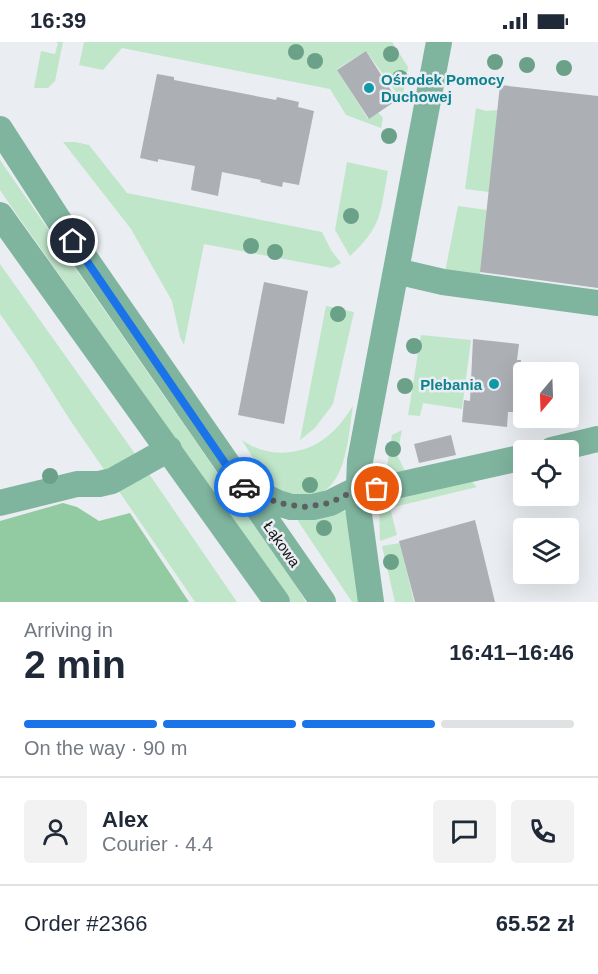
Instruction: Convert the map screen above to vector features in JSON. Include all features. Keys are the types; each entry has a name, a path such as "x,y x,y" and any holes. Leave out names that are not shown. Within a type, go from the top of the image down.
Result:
{"street":[{"path":"371,602 358,489 360,461 439,42"},
{"name":"Łąkowa","path":"0,129 60,222 323,602"},
{"path":"0,215 277,602"},
{"path":"396,271 443,282 598,303"},
{"path":"579,444 598,439"},
{"path":"0,503 77,484 99,484 112,481 169,449"},
{"path":"240,485 278,503 304,507 330,503 358,489 390,487 513,459"}],"green space":[{"path":"55,42 63,42 55,81 48,88 34,88 41,51 55,54 58,43"},
{"path":"84,42 392,42 408,67 402,100 366,51 337,69 368,119 378,112 383,118 381,128 346,115 330,89 122,48 103,70 79,65"},
{"path":"476,108 486,111 498,110 489,192 465,189"},
{"path":"63,142 89,145 127,193 322,232 341,263 332,268 204,244 184,345 172,301 131,229"},
{"path":"0,160 306,602 291,602 15,212 0,190"},
{"path":"347,162 388,171 381,208 374,227 369,236 350,256 335,230"},
{"path":"458,206 487,210 480,276 445,272"},
{"path":"0,264 237,602 195,602 0,314"},
{"path":"326,306 354,312 333,404 315,428 300,440"},
{"path":"421,335 471,340 462,409 423,403 420,416 408,415"},
{"path":"353,406 343,462 330,486 320,493 299,496 288,495 280,491 263,473 242,440 263,450 298,451 329,435"},
{"path":"402,430 397,455 405,471 393,474 387,467 392,435"},
{"path":"465,481 472,482 477,487 390,508 397,535 380,541 379,505 382,500"},
{"path":"63,503 77,507 99,521 130,513 189,602 0,602 0,521"},
{"path":"346,512 364,602 352,602 298,521 303,517"},
{"path":"400,543 414,602 395,602 382,546"}],"building":[{"name":"Ośrodek Pomocy Duchowej","path":"366,51 397,100 369,119 337,70"},
{"path":"157,74 174,77 174,80 276,100 277,97 299,102 298,107 314,111 299,185 283,182 282,187 222,172 218,196 191,190 195,166 140,158"},
{"path":"500,85 598,96 598,288 480,272"},
{"path":"264,282 308,291 284,424 238,415"},
{"name":"Plebania","path":"473,339 519,344 517,360 521,360 521,362 513,362 513,412 508,412 507,427 462,422 464,400 470,401"},
{"path":"451,435 456,455 419,463 414,444"},
{"path":"475,520 495,602 415,602 399,541"}],"way so far":[{"path":"244,487 291,507 313,507 330,503 358,489 377,489"}],"place":[{"name":"Ośrodek Pomocy Duchowej","path":"369,88"},
{"name":"Plebania","path":"494,384"}],"route":[{"path":"73,241 240,485 244,487"}]}
